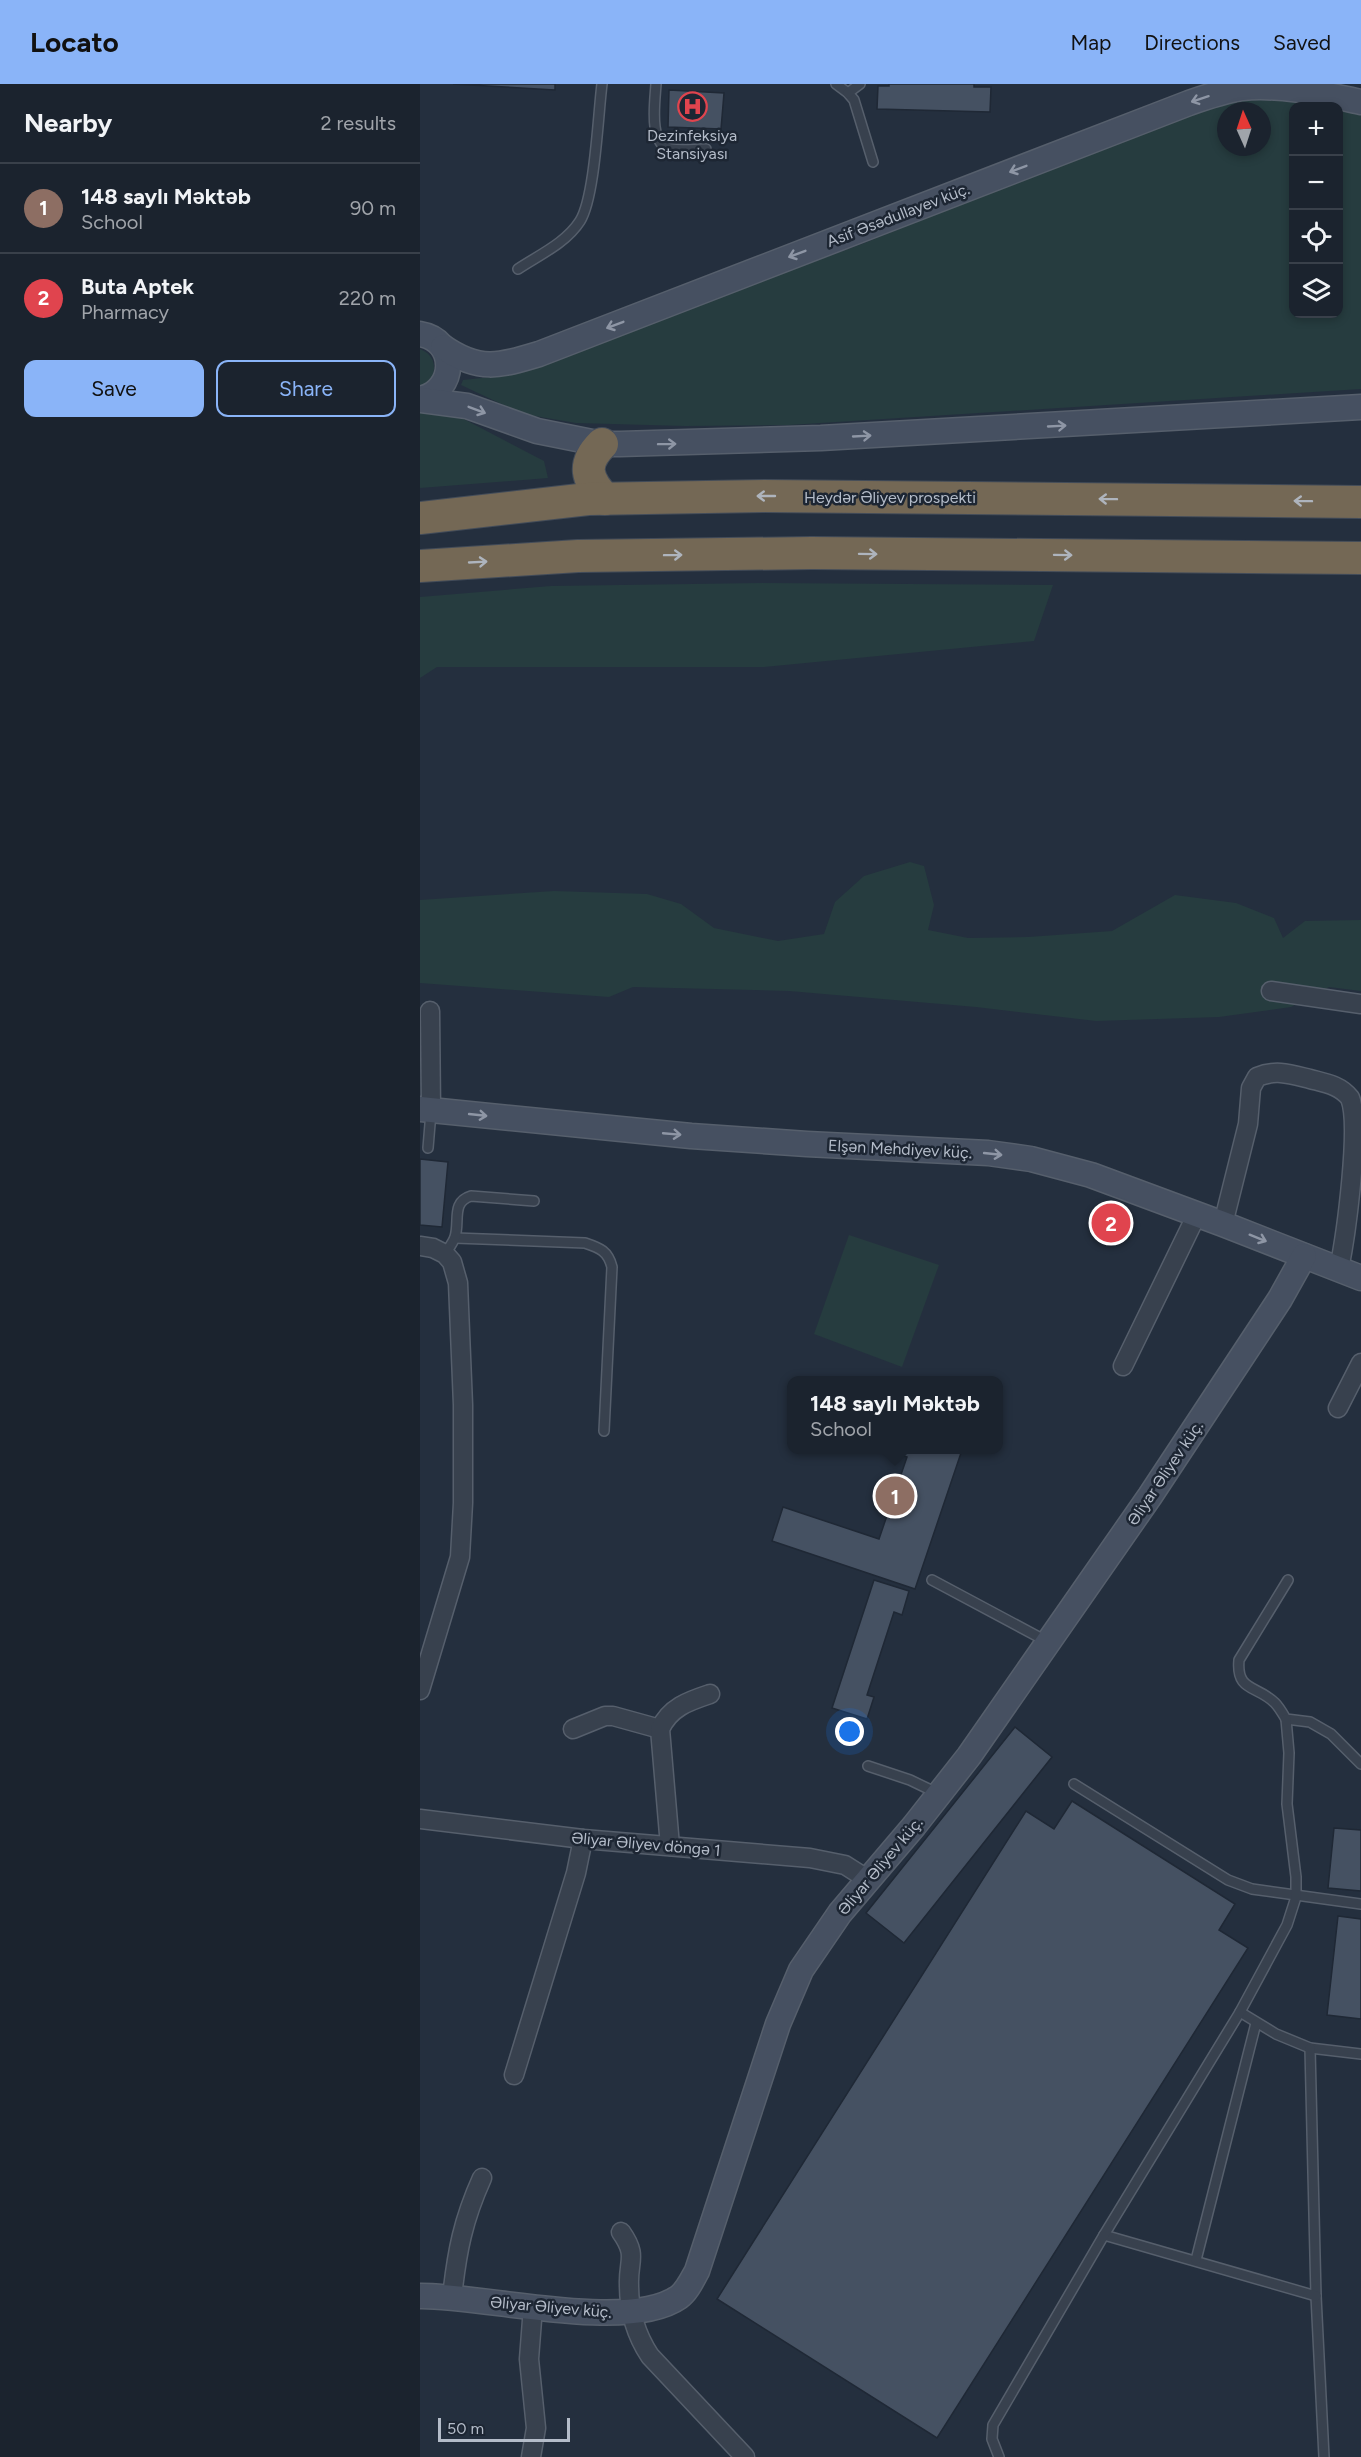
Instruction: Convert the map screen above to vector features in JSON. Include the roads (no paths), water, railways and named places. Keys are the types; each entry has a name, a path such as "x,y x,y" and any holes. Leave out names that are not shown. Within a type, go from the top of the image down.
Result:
{"highway":[{"path":"420,502 482,499 597,499 589,476 589,463 592,454 602,444"},
{"name":"Heydər Əliyev prospekti","path":"420,518 597,499 800,496 1361,502"},
{"path":"420,566 578,556 812,553 1361,558"}],"main road":[{"name":"Asif Əsədullayev küç.","path":"420,334 435,340 460,359 474,364 491,366 512,362 561,346 1189,103 1243,88 1325,89 1361,102"},
{"path":"420,399 433,395 447,378 449,368 443,348"},
{"path":"420,399 467,406 537,431 602,444 821,438 1361,407"},
{"name":"Elşən Mehdiyev küç.","path":"425,1110 690,1136 1010,1156 1065,1167 1197,1214 1350,1274"},
{"name":"Əliyar Əliyev küç.","path":"420,2296 452,2297 599,2313 632,2311 669,2302 680,2296 697,2271 792,1989 819,1941 969,1756 1150,1496 1280,1299 1304,1256"}],"street":[{"path":"1271,991 1361,1004"},
{"path":"425,1110 430,1011"},
{"path":"1223,1224 1248,1124 1251,1088 1257,1077 1271,1072 1283,1072 1338,1086 1352,1099 1358,1120 1350,1274"},
{"path":"1123,1366 1197,1214"},
{"path":"420,1246 433,1248 445,1254 452,1262 460,1298 462,1534 460,1557 420,1690"},
{"path":"1338,1408 1361,1363"},
{"path":"670,1846 660,1729 666,1717 678,1706 710,1694"},
{"path":"573,1729 605,1716 613,1716 660,1729"},
{"name":"Əliyar Əliyev döngə 1","path":"420,1819 583,1839 833,1861 851,1868 867,1879"},
{"path":"514,2075 576,1873 583,1839"},
{"path":"452,2297 461,2232 468,2209 482,2178"},
{"path":"621,2232 631,2246 629,2282 637,2334 650,2356 745,2457"},
{"path":"531,2457 536,2428 529,2359 533,2307"}],"lane":[{"path":"518,269 565,238 581,220 590,194 602,84"},
{"path":"656,84 655,131 658,140 669,149 705,149"},
{"path":"836,84 854,100 873,162"},
{"path":"848,93 860,84"},
{"path":"425,1110 428,1148"},
{"path":"445,1254 455,1238 459,1203 463,1199 471,1196 534,1201"},
{"path":"455,1238 585,1243 600,1248 609,1255 612,1267 604,1431"},
{"path":"932,1580 1048,1642"},
{"path":"999,2457 992,2439 993,2425 1104,2235 1240,2012 1287,1925 1296,1897 1296,1877 1287,1804 1289,1752 1286,1719 1275,1703 1244,1684 1238,1674 1239,1660 1288,1580"},
{"path":"1286,1719 1310,1722 1331,1734 1361,1764"},
{"path":"868,1766 910,1780 939,1794"},
{"path":"1074,1784 1228,1880 1252,1889 1296,1897 1361,1904"},
{"path":"1240,2012 1256,2023 1310,2048 1361,2054"},
{"path":"1196,2260 1256,2023"},
{"path":"1310,2048 1316,2296 1324,2457"},
{"path":"1104,2235 1316,2296"}],"place":[{"name":"Dezinfeksiya Stansiyası","path":"692,107"},
{"name":"Buta Aptek","path":"1111,1223"},
{"name":"148 saylı Məktəb","path":"895,1496"}]}
